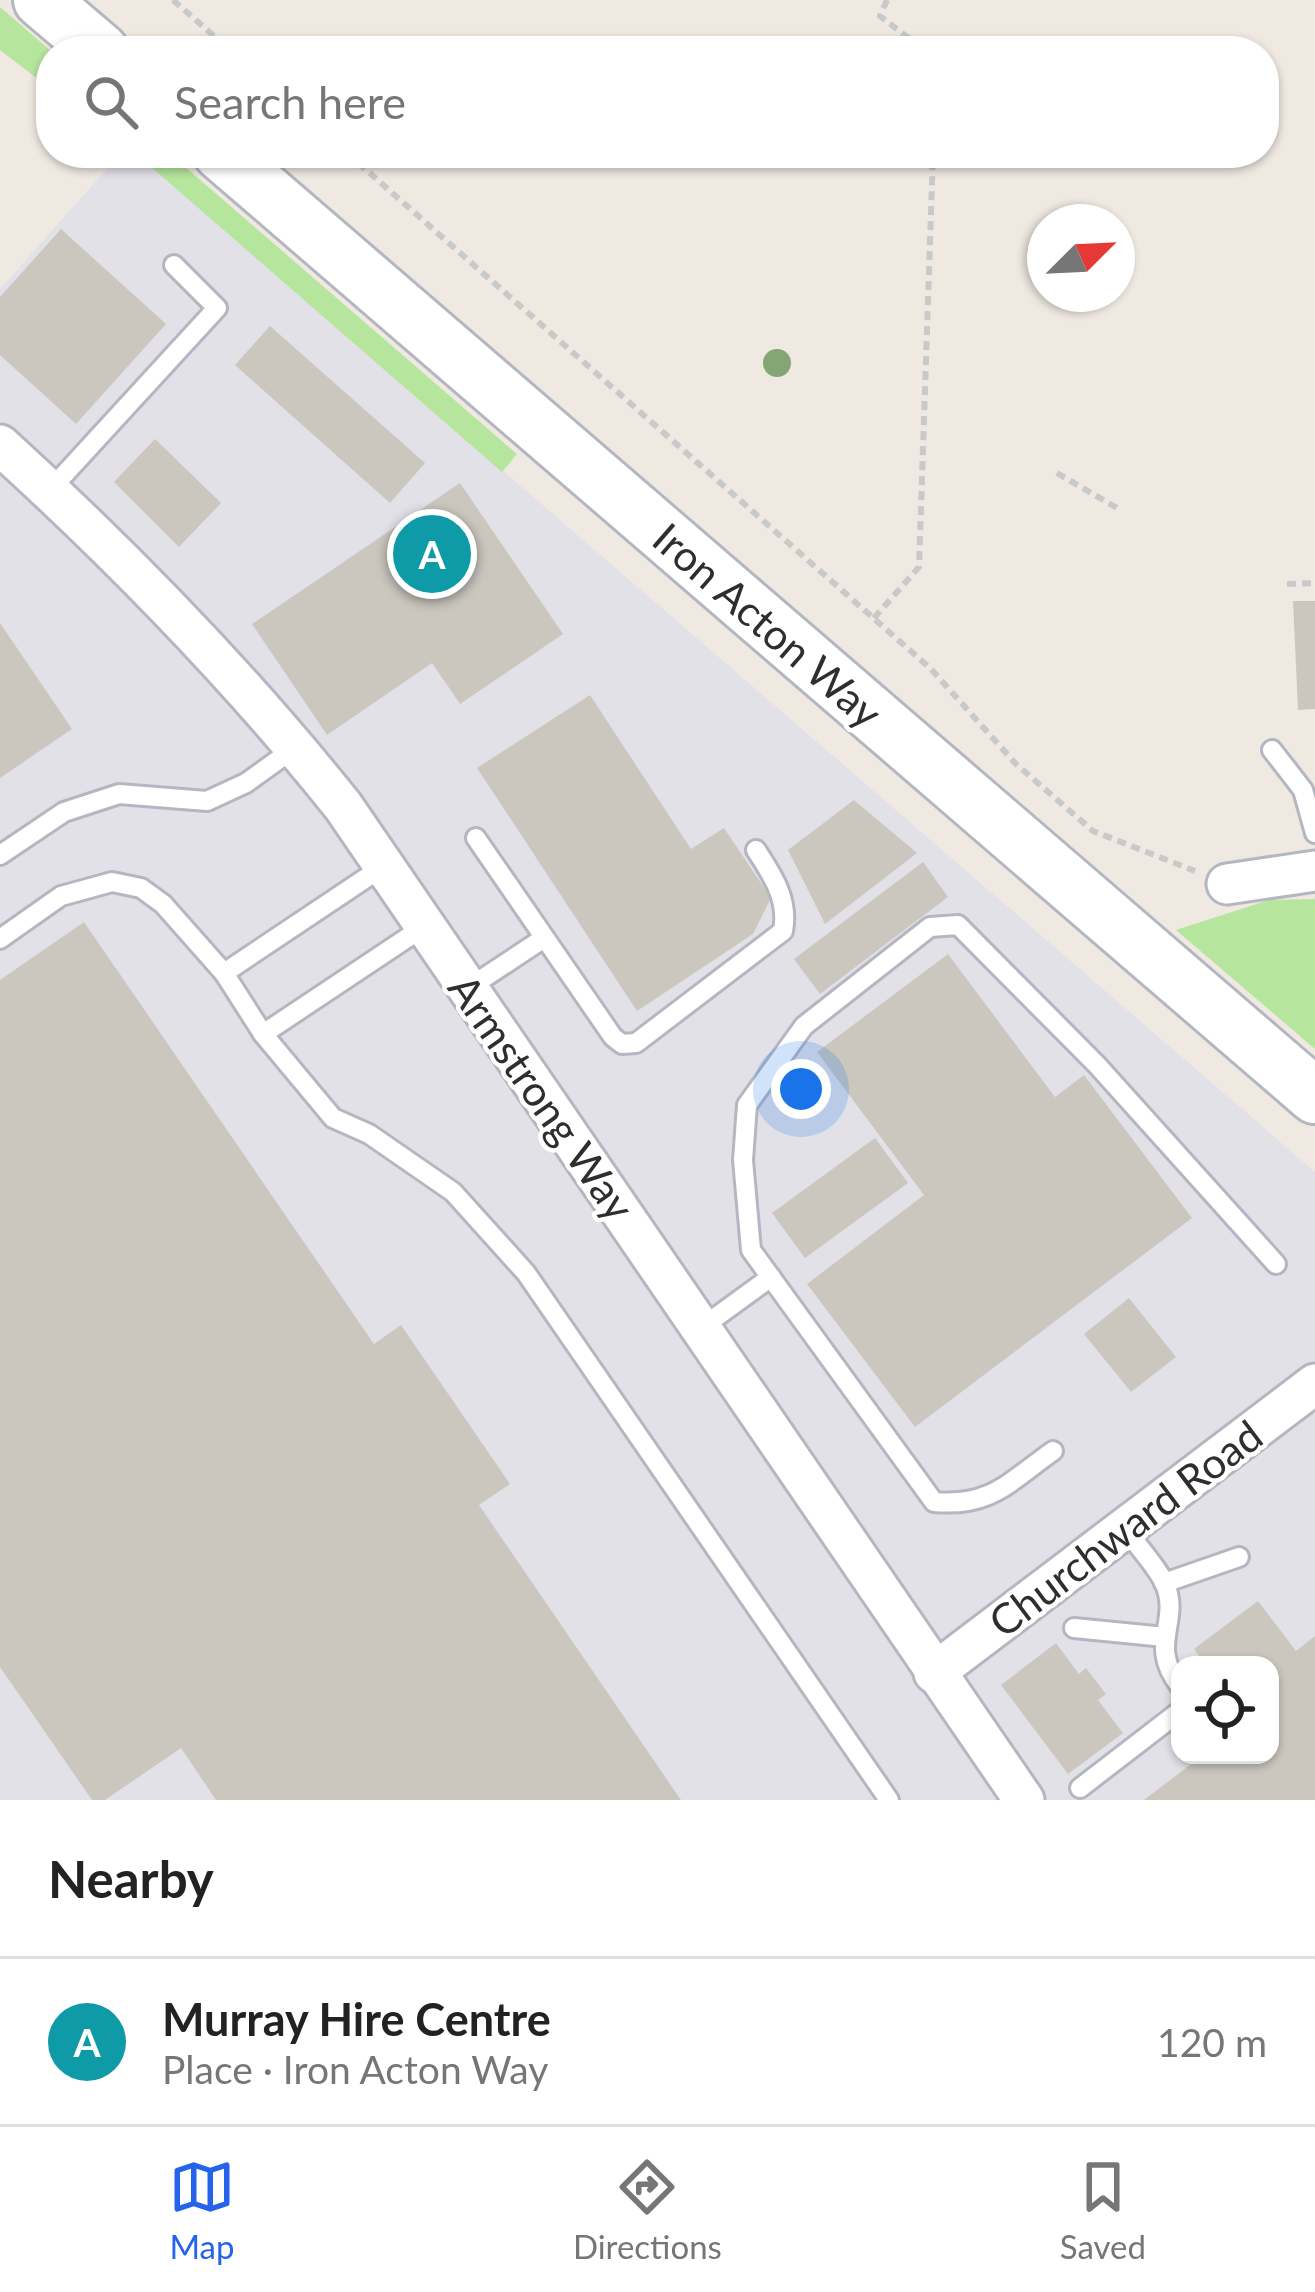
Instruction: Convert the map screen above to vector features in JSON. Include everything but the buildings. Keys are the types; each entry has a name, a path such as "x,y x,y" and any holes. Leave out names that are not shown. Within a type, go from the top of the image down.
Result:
{"main road":[{"path":"41,0 83,36"},
{"name":"Iron Acton Way","path":"238,168 1315,1096"}],"street":[{"name":"Armstrong Way","path":"0,445 184,624 296,747 384,866 1024,1800"},
{"path":"1227,884 1315,872"},
{"name":"Churchward Road","path":"934,1672 1315,1384"}],"lane":[{"path":"50,490 217,308 174,265"},
{"path":"0,855 64,812 119,794 207,800 246,783 296,747"},
{"path":"1272,751 1303,790 1315,833"},
{"path":"476,838 622,1044 636,1043 783,931 786,914 777,882 756,850"},
{"path":"224,973 384,866"},
{"path":"0,939 61,896 112,882 141,888 163,904 224,973 263,1034 333,1118 369,1134 453,1192 526,1273 889,1800"},
{"path":"1052,1451 984,1499 962,1504 934,1502 752,1250 743,1160 747,1105 804,1026 930,927 958,925 1097,1065 1276,1264"},
{"path":"263,1034 425,926"},
{"path":"467,989 544,938"},
{"path":"701,1328 771,1277"},
{"path":"1125,1528 1164,1583 1168,1602 1163,1656 1171,1670"},
{"path":"1164,1583 1239,1556"},
{"path":"1074,1628 1165,1637"},
{"path":"1079,1788 1171,1718"}],"path":[{"path":"172,0 214,36"},
{"path":"887,0 880,16 906,36"},
{"path":"364,168 931,670 1016,764 1093,831 1227,884"},
{"path":"874,619 919,567 932,168"},
{"path":"1057,473 1117,508"},
{"path":"1287,584 1315,583"}],"shaded area":[{"path":"108,168 152,168 1315,1172 1315,1800 0,1800 0,289"}],"green space":[{"path":"0,7 36,38 36,78 0,50"},
{"path":"152,168 186,168 517,454 502,472"},
{"path":"1315,899 1315,1049 1176,930 1269,900"}],"place":[{"name":"Murray Hire Centre","path":"432,554"}]}
